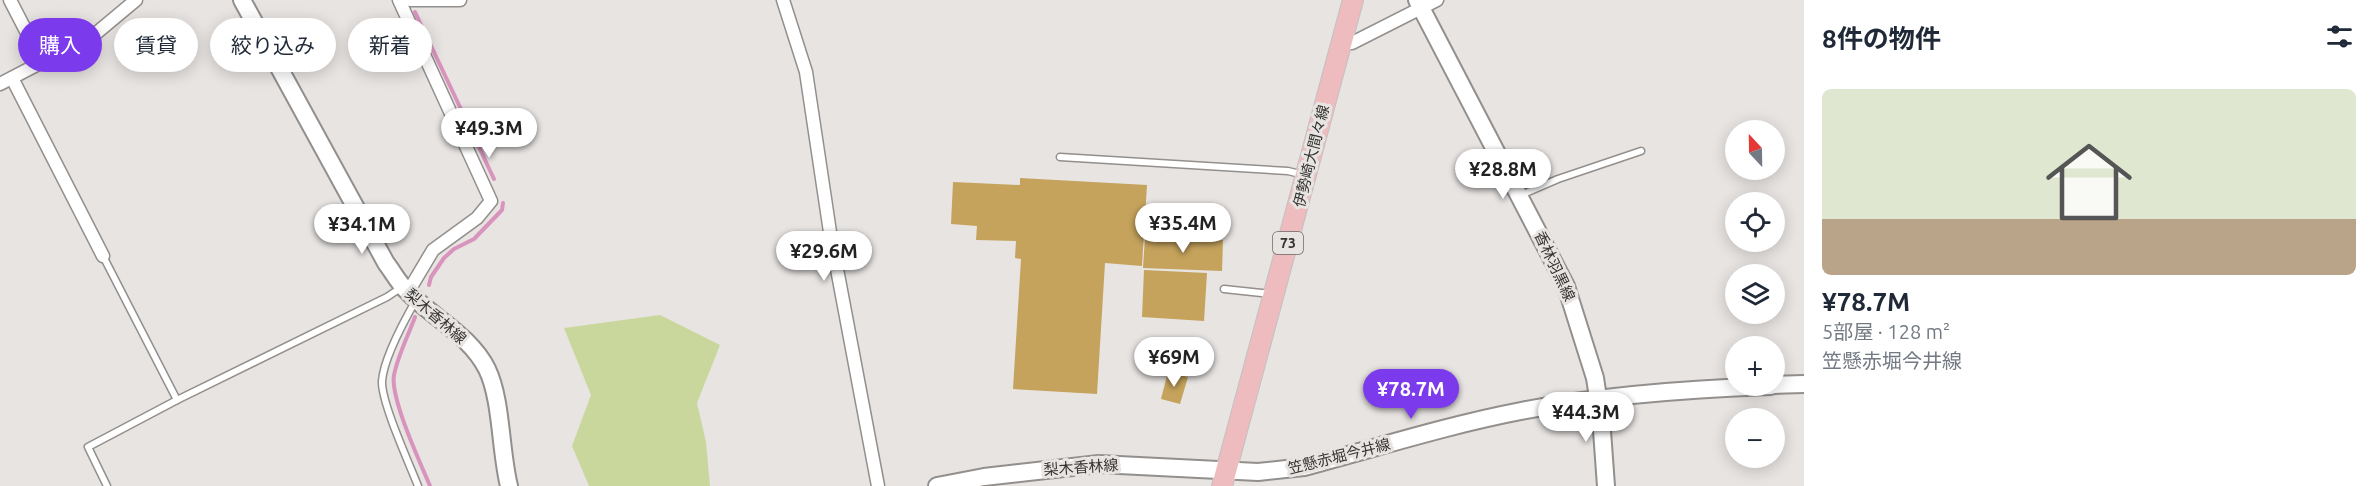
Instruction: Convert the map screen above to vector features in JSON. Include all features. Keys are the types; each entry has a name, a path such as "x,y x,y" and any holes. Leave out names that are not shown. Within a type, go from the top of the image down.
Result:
{"main road":[{"name":"梨木香林線","path":"242,0 374,241 409,293 470,345 487,370 492,382 509,486"},
{"name":"伊勢崎大間々線","path":"1224,478 1353,0"},
{"name":"香林羽黒線","path":"1420,4 1566,286 1589,355 1598,398 1606,486"},
{"name":"笠懸赤堀今井線","path":"1785,385 1804,384"},
{"name":"笠懸赤堀今井線","path":"1224,478 1304,467 1479,420 1598,398 1725,389"},
{"name":"梨木香林線","path":"937,486 984,477 1099,464 1146,465 1224,478"}],"street":[{"path":"10,0 19,18"},
{"path":"102,28 136,0"},
{"path":"399,0 490,201 477,218 433,250 409,293"},
{"path":"410,0 460,0"},
{"path":"783,0 806,72 830,232 878,486"},
{"path":"1340,42 1352,43 1420,4 1437,0"},
{"path":"0,84 24,72"},
{"path":"12,78 103,256"}],"lane":[{"path":"1520,196 1558,178 1641,150"},
{"path":"1060,157 1288,171 1307,176"},
{"path":"103,256 177,400"},
{"path":"1224,289 1265,292 1274,295"},
{"path":"107,486 88,447 177,400 387,297 409,293 382,382 386,403 418,486"}],"green space":[{"path":"660,315 720,345 697,403 706,442 710,486 589,486 572,446 591,395 564,328"}],"building":[{"path":"1020,178 1147,185 1142,266 1105,263 1097,394 1013,389 1021,259 1015,258 1016,241 976,240 977,226 951,224 953,182 1020,185"},
{"path":"1145,237 1223,240 1222,271 1143,268"},
{"path":"1144,270 1207,273 1204,321 1142,317"},
{"path":"1168,372 1188,377 1180,404 1161,399"}],"waterway":[{"path":"415,12 494,179"},
{"path":"429,285 431,277 444,258 454,249 474,239 502,210 503,203"},
{"path":"415,317 398,360 394,385 401,414 430,486"}]}
